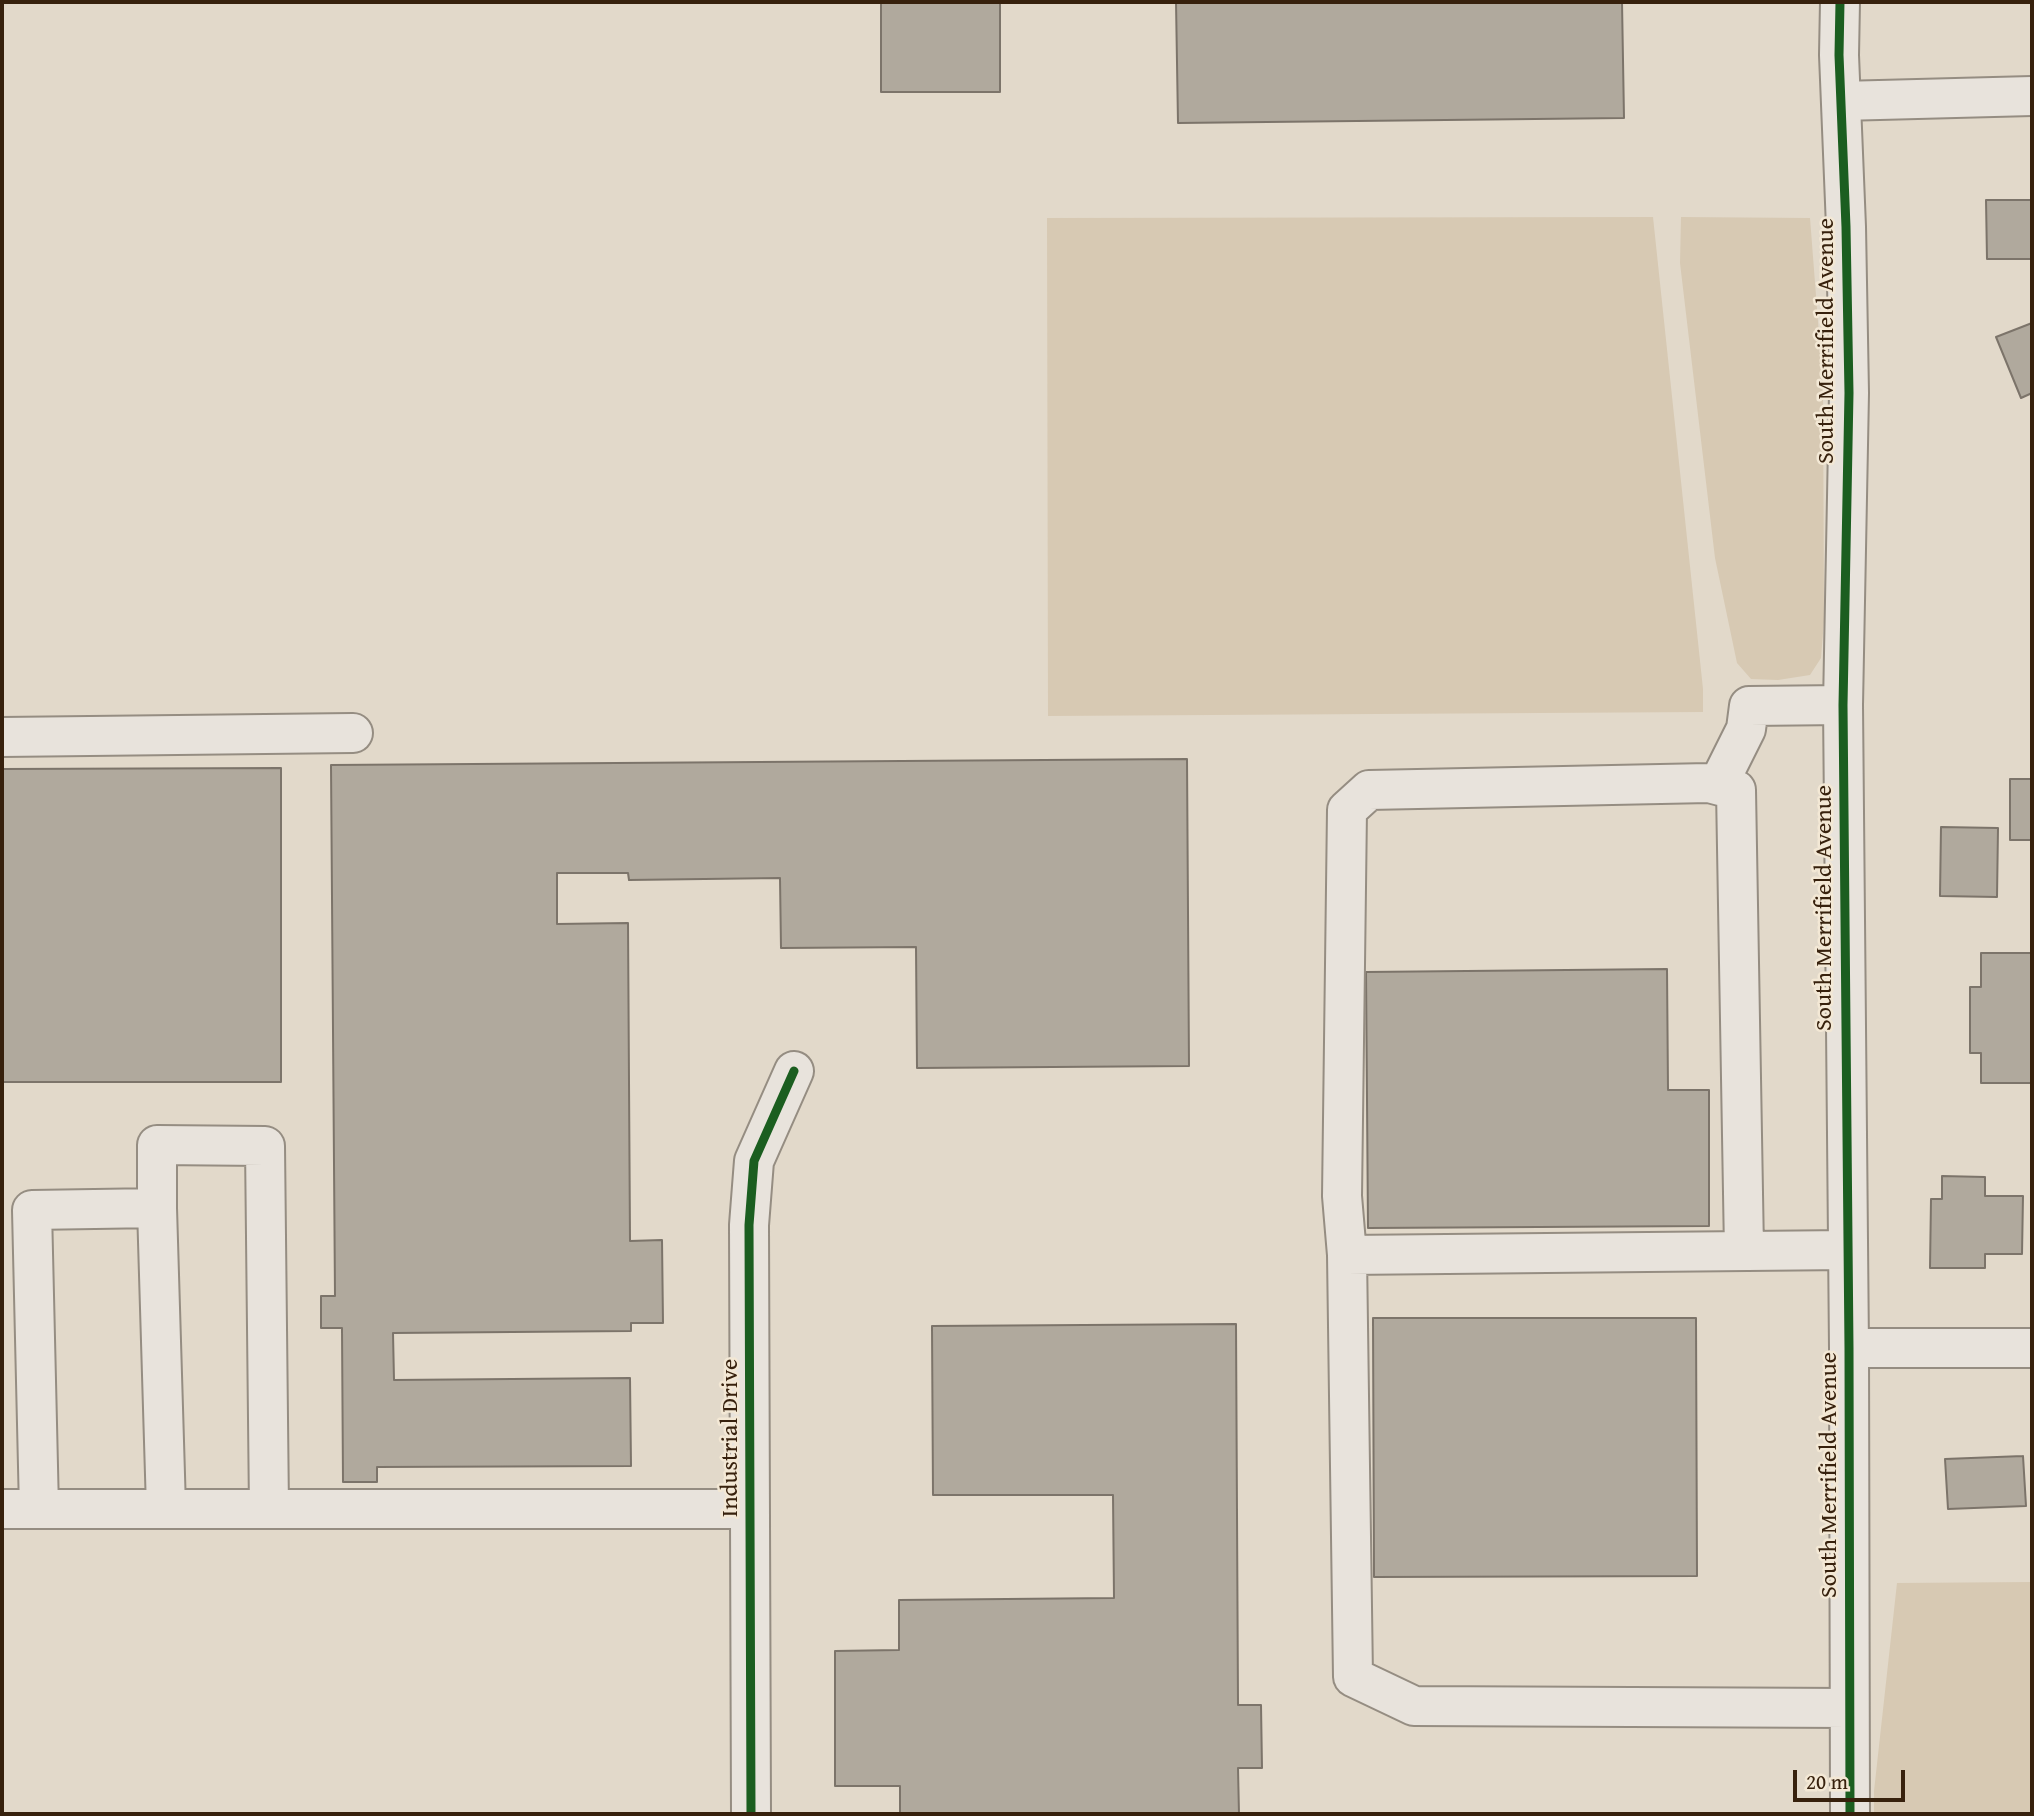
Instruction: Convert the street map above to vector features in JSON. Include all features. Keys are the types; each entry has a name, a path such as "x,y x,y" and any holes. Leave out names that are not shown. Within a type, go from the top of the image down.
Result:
{"street":[{"name":"South Merrifield Avenue","path":"1840,2 1849,393 1843,705 1850,1814"},
{"path":"1841,101 2032,96"},
{"path":"1718,785 1746,729 1749,706 1843,705"},
{"path":"2,737 353,733"},
{"path":"1744,1250 1736,790 1709,783 1369,790 1347,810 1342,1196 1346,1255 1353,1677 1414,1706 1849,1708"},
{"name":"Industrial Drive","path":"751,1814 749,1225 754,1161 794,1071"},
{"path":"166,1508 158,1145 265,1146 269,1509"},
{"path":"39,1509 17,1210 158,1208"},
{"path":"1346,1255 1847,1250"},
{"path":"1849,1348 2032,1348"},
{"path":"2,1509 750,1509"}],"shaded area":[{"path":"1653,217 1703,689 1703,712 1048,716 1047,218"},
{"path":"1681,217 1810,218 1823,386 1824,621 1821,658 1810,675 1778,680 1751,679 1737,663 1715,558 1680,263"},
{"path":"2032,1582 2032,1814 1874,1814 1874,1791 1897,1583"}],"building":[{"path":"881,2 1000,2 1000,92 881,92"},
{"path":"1176,2 1622,2 1624,118 1178,123"},
{"path":"1986,200 2032,200 2032,259 1987,259"},
{"path":"2032,323 2032,393 2021,398 1996,337"},
{"path":"1187,759 1189,1066 917,1068 916,947 781,948 780,878 629,880 628,873 557,873 557,924 628,923 630,1241 662,1240 663,1323 631,1323 631,1331 393,1333 394,1380 630,1378 631,1466 377,1467 377,1482 343,1482 342,1328 321,1328 321,1296 335,1296 331,765"},
{"path":"281,768 281,1082 2,1082 2,769"},
{"path":"2010,779 2032,779 2032,840 2010,840"},
{"path":"1941,827 1998,828 1997,897 1940,896"},
{"path":"1981,953 2031,953 2032,1083 1981,1083 1981,1053 1970,1053 1970,987 1981,987"},
{"path":"1667,969 1668,1090 1709,1090 1709,1226 1368,1228 1366,972"},
{"path":"1942,1176 1985,1177 1985,1196 2023,1196 2022,1254 1985,1254 1985,1268 1930,1268 1931,1199 1942,1199"},
{"path":"1373,1318 1696,1318 1697,1576 1374,1577"},
{"path":"1236,1324 1238,1705 1261,1705 1262,1768 1238,1768 1239,1814 900,1814 900,1786 835,1786 835,1651 899,1650 899,1600 1114,1598 1113,1495 933,1495 932,1326"},
{"path":"2023,1456 2026,1506 1948,1509 1945,1459"}],"cycle path":[{"path":"1840,2 1839,55 1849,393 1843,705 1850,1814"},
{"path":"751,1814 749,1225 754,1161 794,1071"}]}
